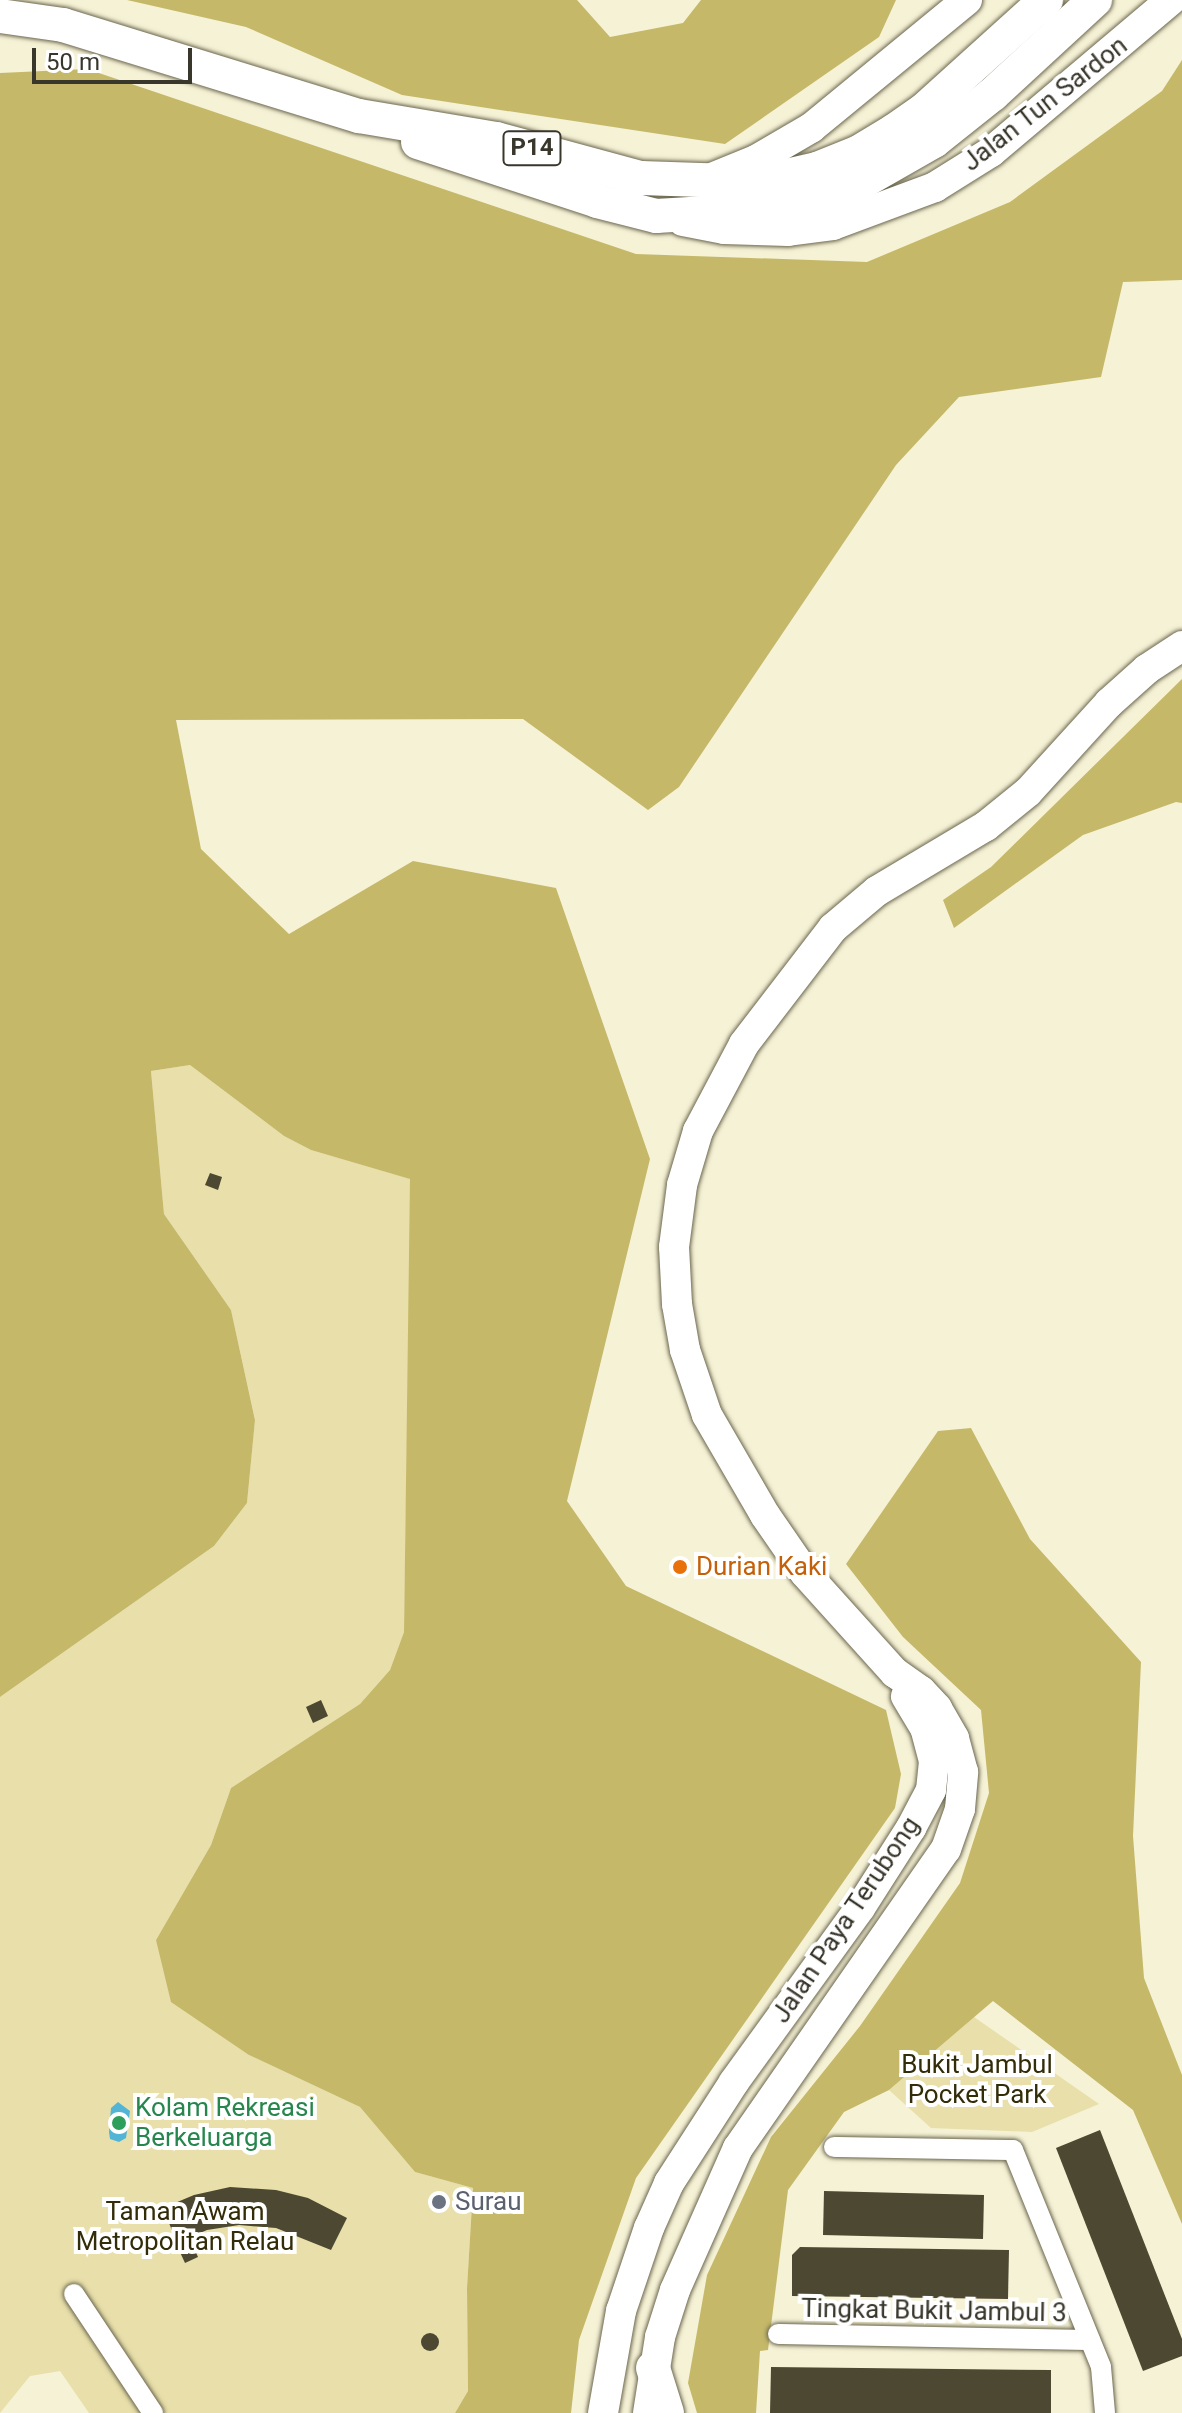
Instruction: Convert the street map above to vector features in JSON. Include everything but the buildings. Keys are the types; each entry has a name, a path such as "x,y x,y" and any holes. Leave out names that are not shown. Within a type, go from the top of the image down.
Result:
{"main road":[{"name":"Jalan Tun Sardon","path":"359,116 496,139 641,178 705,180 756,160 811,128 967,0"},
{"path":"705,180 760,182 817,169 859,152 923,111 1046,0"},
{"path":"656,216 792,208 841,194 934,141 993,94 1095,0"},
{"name":"Jalan Tun Sardon","path":"0,16 63,25 359,116 428,146 656,216 724,229 788,231 833,225 889,207 935,187 991,152 1171,0"},
{"path":"895,1673 805,1573 765,1515 707,1415 685,1350 677,1304 674,1247 682,1185 698,1131 721,1083 744,1044 833,928 877,891 986,826 1028,792 1109,703 1147,669 1182,646"},
{"name":"Jalan Paya Terubong","path":"648,2413 653,2368 675,2290 738,2148 946,1849 960,1809 963,1772 954,1738 937,1708 921,1691 895,1673"},
{"name":"Jalan Paya Terubong","path":"606,2405 621,2311 649,2228 669,2183 734,2082 860,1908 911,1828 931,1790 934,1761 925,1728 895,1673"},
{"path":"653,2368 667,2413"}],"street":[{"path":"834,2147 1013,2150 1101,2367 1105,2413"},
{"path":"74,2294 75,2301 153,2413"},
{"name":"Tingkat Bukit Jambul 3","path":"778,2334 1090,2340"}],"green space":[{"name":"Taman Awam Metropolitan Relau","path":"190,1065 284,1136 311,1150 411,1179 404,1632 390,1670 360,1704 231,1788 211,1845 156,1940 249,2055 360,2107 415,2172 473,2188 467,2288 468,2391 455,2413 89,2413 60,2371 30,2376 0,2413 0,1697 214,1546 247,1503 255,1419 231,1310 164,1214 151,1071"},
{"name":"Bukit Jambul Pocket Park","path":"974,2017 1099,2104 1032,2132 931,2128 889,2090"}],"shaded area":[{"path":"127,0 577,0 610,37 683,23 701,0 896,0 879,37 725,144 402,95 246,27"},
{"path":"1182,60 1182,280 1123,282 1101,377 959,397 896,465 679,787 648,810 523,719 176,720 201,849 289,934 413,861 556,888 650,1159 567,1501 626,1586 886,1710 901,1774 895,1808 636,2178 579,2340 571,2413 455,2413 468,2391 467,2288 473,2188 415,2172 360,2107 249,2055 171,2002 156,1940 211,1845 231,1788 360,1704 390,1670 404,1632 410,1179 311,1150 284,1136 190,1065 151,1071 164,1214 231,1310 255,1420 247,1503 214,1546 0,1697 0,73 87,69 636,254 867,262 1010,202 1162,91"},
{"path":"1182,679 1182,803 1176,802 1083,835 954,928 943,900 991,867"},
{"path":"971,1428 1030,1539 1141,1662 1133,1836 1144,1978 1182,2075 1182,2224 1133,2110 993,2001 889,2090 844,2112 788,2190 768,2350 760,2351 756,2413 697,2413 688,2383 707,2275 771,2137 860,2026 960,1883 989,1793 981,1710 903,1637 846,1564 938,1431"}],"water":[{"name":"Kolam Rekreasi Berkeluarga","path":"118,2102 130,2111 126,2138 119,2142 110,2139 109,2132 111,2108"}],"place":[{"name":"Durian Kaki","path":"680,1567"},
{"name":"Kolam Rekreasi Berkeluarga","path":"119,2123"},
{"name":"Surau","path":"439,2202"}]}
